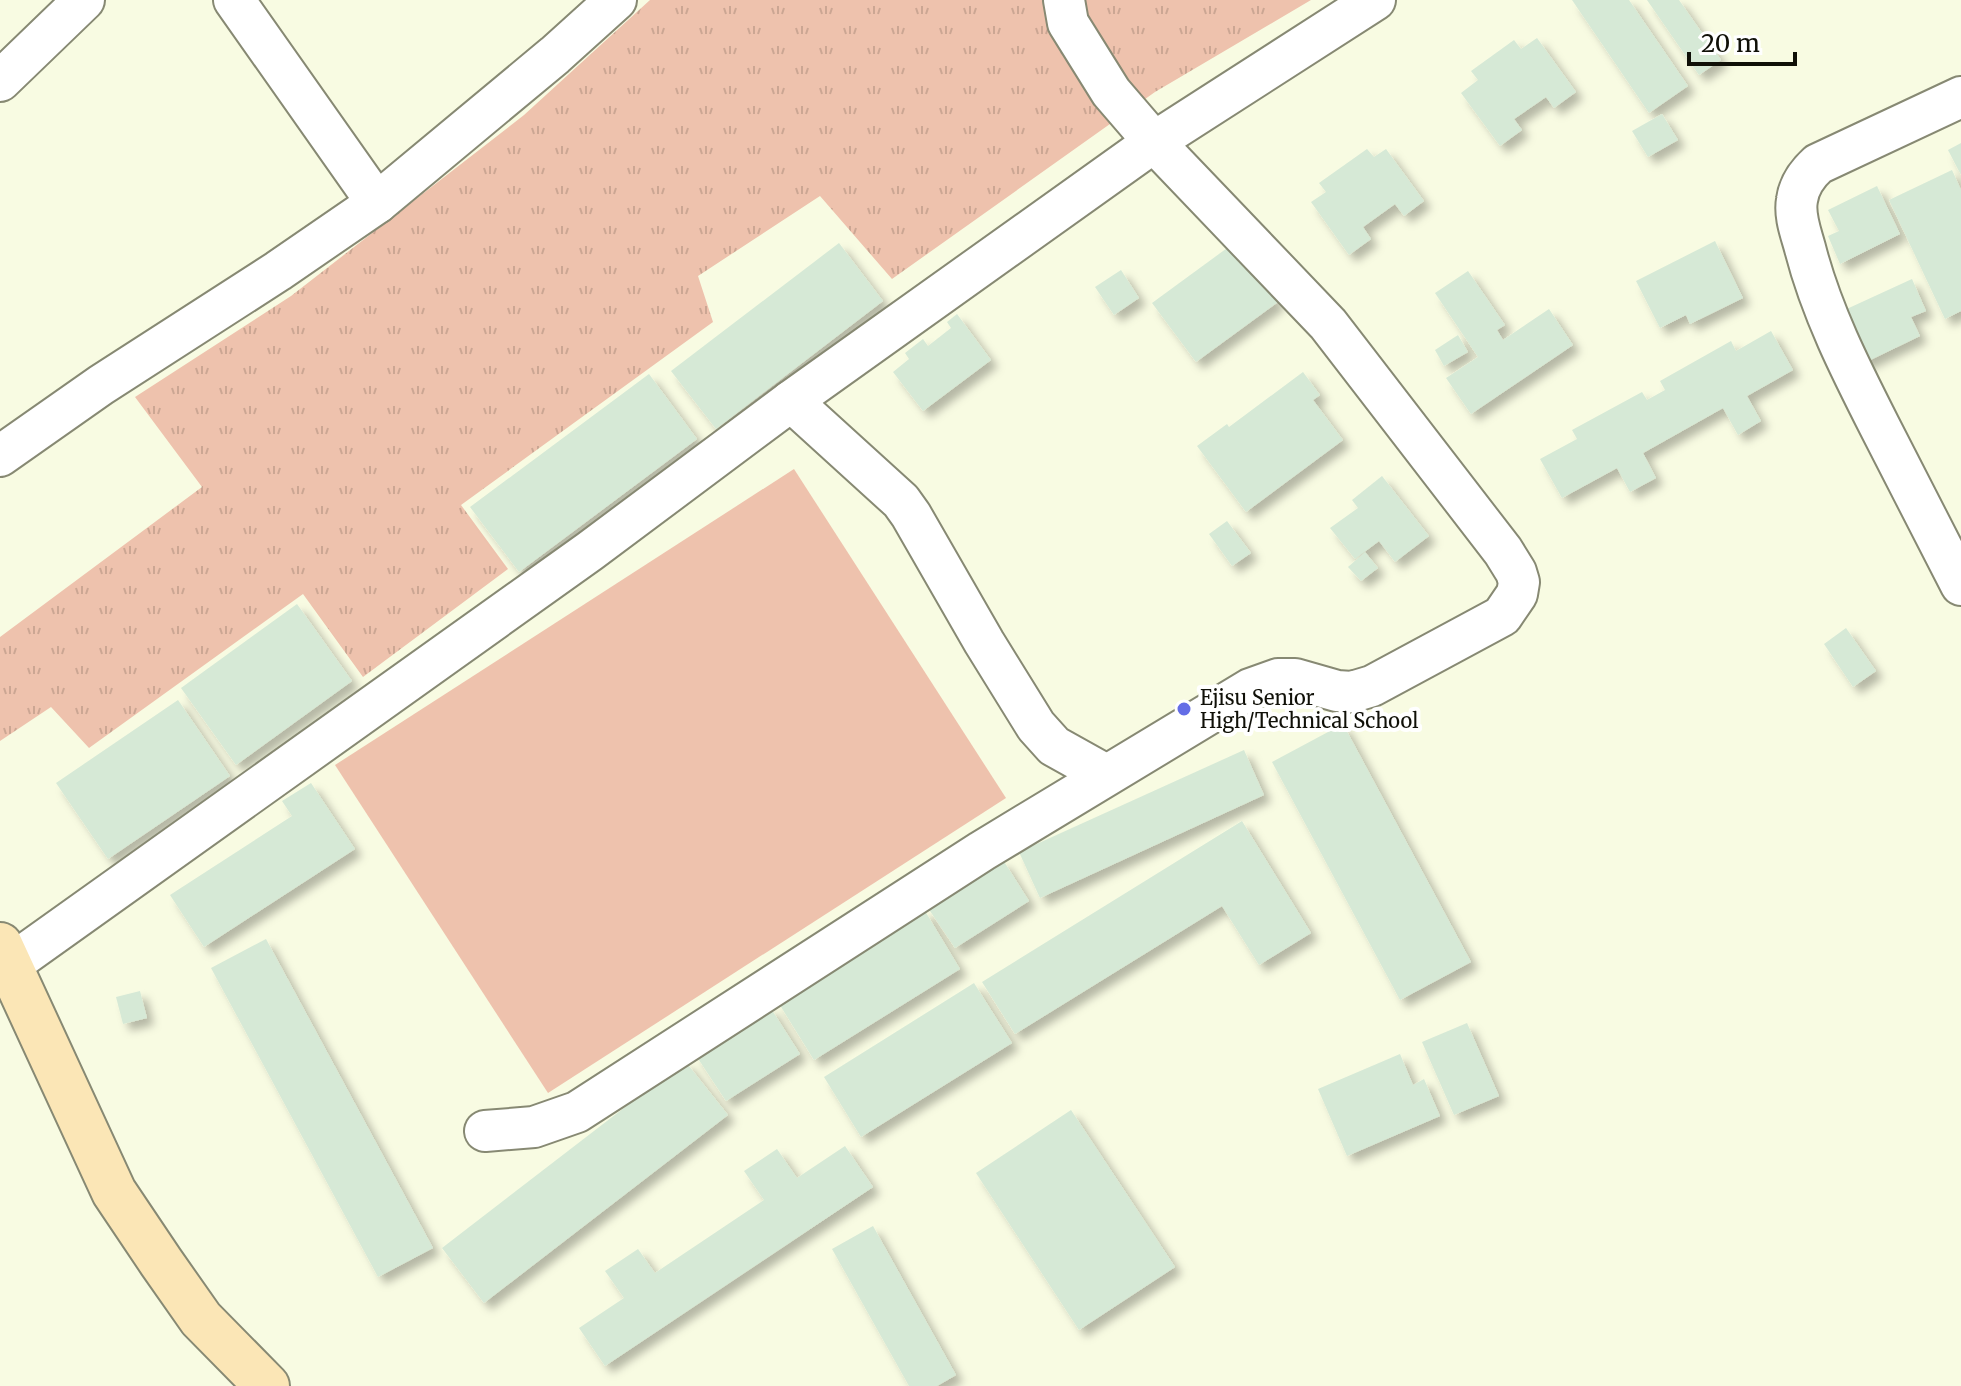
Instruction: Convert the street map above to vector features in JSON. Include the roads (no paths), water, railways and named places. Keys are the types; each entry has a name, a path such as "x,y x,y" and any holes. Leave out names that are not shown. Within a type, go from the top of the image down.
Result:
{"main road":[{"path":"5,955 114,1192 201,1319 267,1386"}],"street":[{"path":"0,81 84,0"},
{"path":"234,0 377,203"},
{"path":"0,456 101,385 377,203 555,55 616,0"},
{"path":"485,1131 534,1127 577,1112 968,859 1250,689 1278,679 1295,679 1337,691 1352,692 1372,686 1502,616 1517,594 1519,582 1516,572 1503,551 1328,324 1154,142 1111,92 1068,23 1064,0"},
{"path":"5,955 590,551 791,401 1154,142 1375,0"},
{"path":"1961,97 1818,164 1800,186 1796,202 1812,277 1834,333 1961,585"},
{"path":"791,401 901,501 1036,726 1054,746 1106,775"}],"place":[{"name":"Ejisu Senior High/Technical School","path":"1184,709"}]}
